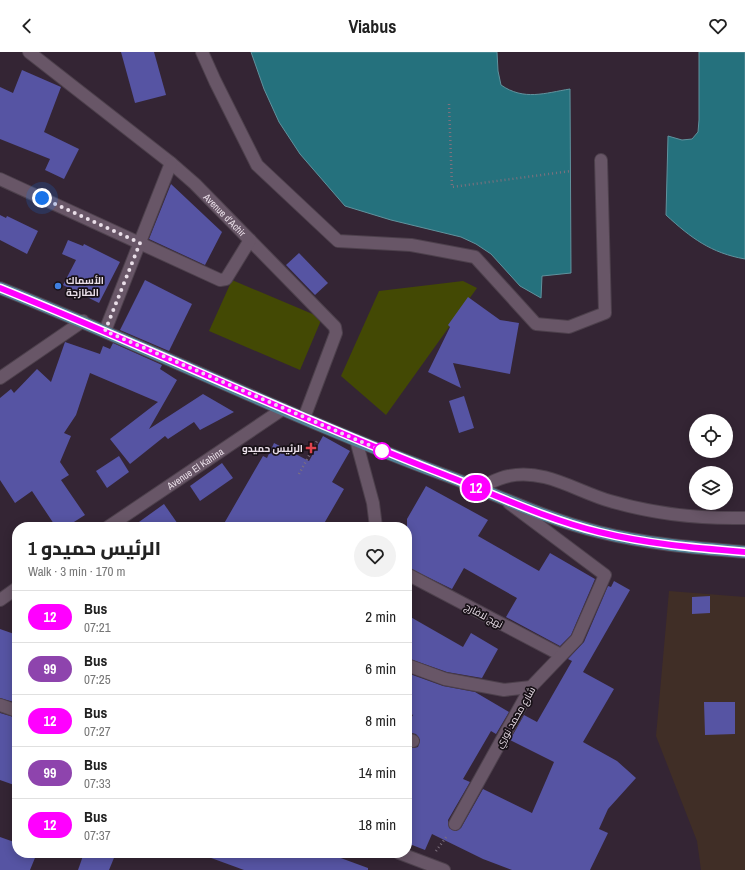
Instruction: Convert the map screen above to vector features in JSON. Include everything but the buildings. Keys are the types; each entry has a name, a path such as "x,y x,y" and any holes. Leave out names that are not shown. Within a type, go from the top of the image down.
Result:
{"main road":[{"path":"0,288 83,321 356,440 531,510 598,532 661,545 745,552"}],"street":[{"name":"Avenue d'Achir","path":"29,52 172,163 335,327 336,333 304,418"},
{"path":"202,52 256,165 338,241 411,245 474,256 536,324 569,327 605,313 601,160"},
{"path":"105,331 172,163"},
{"path":"0,178 224,280 250,240"},
{"path":"0,378 83,321"},
{"name":"Avenue El Kahina","path":"115,522 283,409"},
{"path":"356,440 373,503 375,522"},
{"path":"478,488 508,476 536,475 610,501 661,513 712,519 745,518"},
{"name":"شارع محمد نوري","path":"455,824 531,687 577,639 605,575 503,498"},
{"name":"نهج لافارج","path":"412,577 561,655"},
{"path":"0,600 12,592"},
{"path":"412,667 444,679 504,690 531,687"},
{"path":"0,705 12,710"},
{"path":"412,858 444,870"}],"path":[{"path":"449,104 452,187 570,171"},
{"path":"299,474 325,426"},
{"path":"428,864 455,824"}],"shaded area":[{"path":"669,591 745,597 745,870 701,870 697,841 656,736"}],"green space":[{"path":"232,280 322,318 300,370 209,331"},
{"path":"463,281 477,288 386,415 341,376 379,291"}],"water":[{"path":"251,52 497,52 498,71 501,85 510,90 526,94 543,94 570,89 571,273 542,276 541,298 520,286 491,254 476,244 461,237 391,220 345,206 300,154 279,122 264,89"},
{"path":"699,52 745,52 745,259 712,249 684,231 666,215 668,136 682,140 692,139 698,132"}],"bus line":[{"name":"12","path":"0,288 83,321 283,409 413,464 466,483 531,510 598,532 661,545 745,552"}],"place":[{"name":"الأسماك الطازجة","path":"58,286"},
{"name":"الرئيس حميدو","path":"311,448"}],"route":[{"path":"42,198 140,243 105,331 385,452 382,451"}]}
